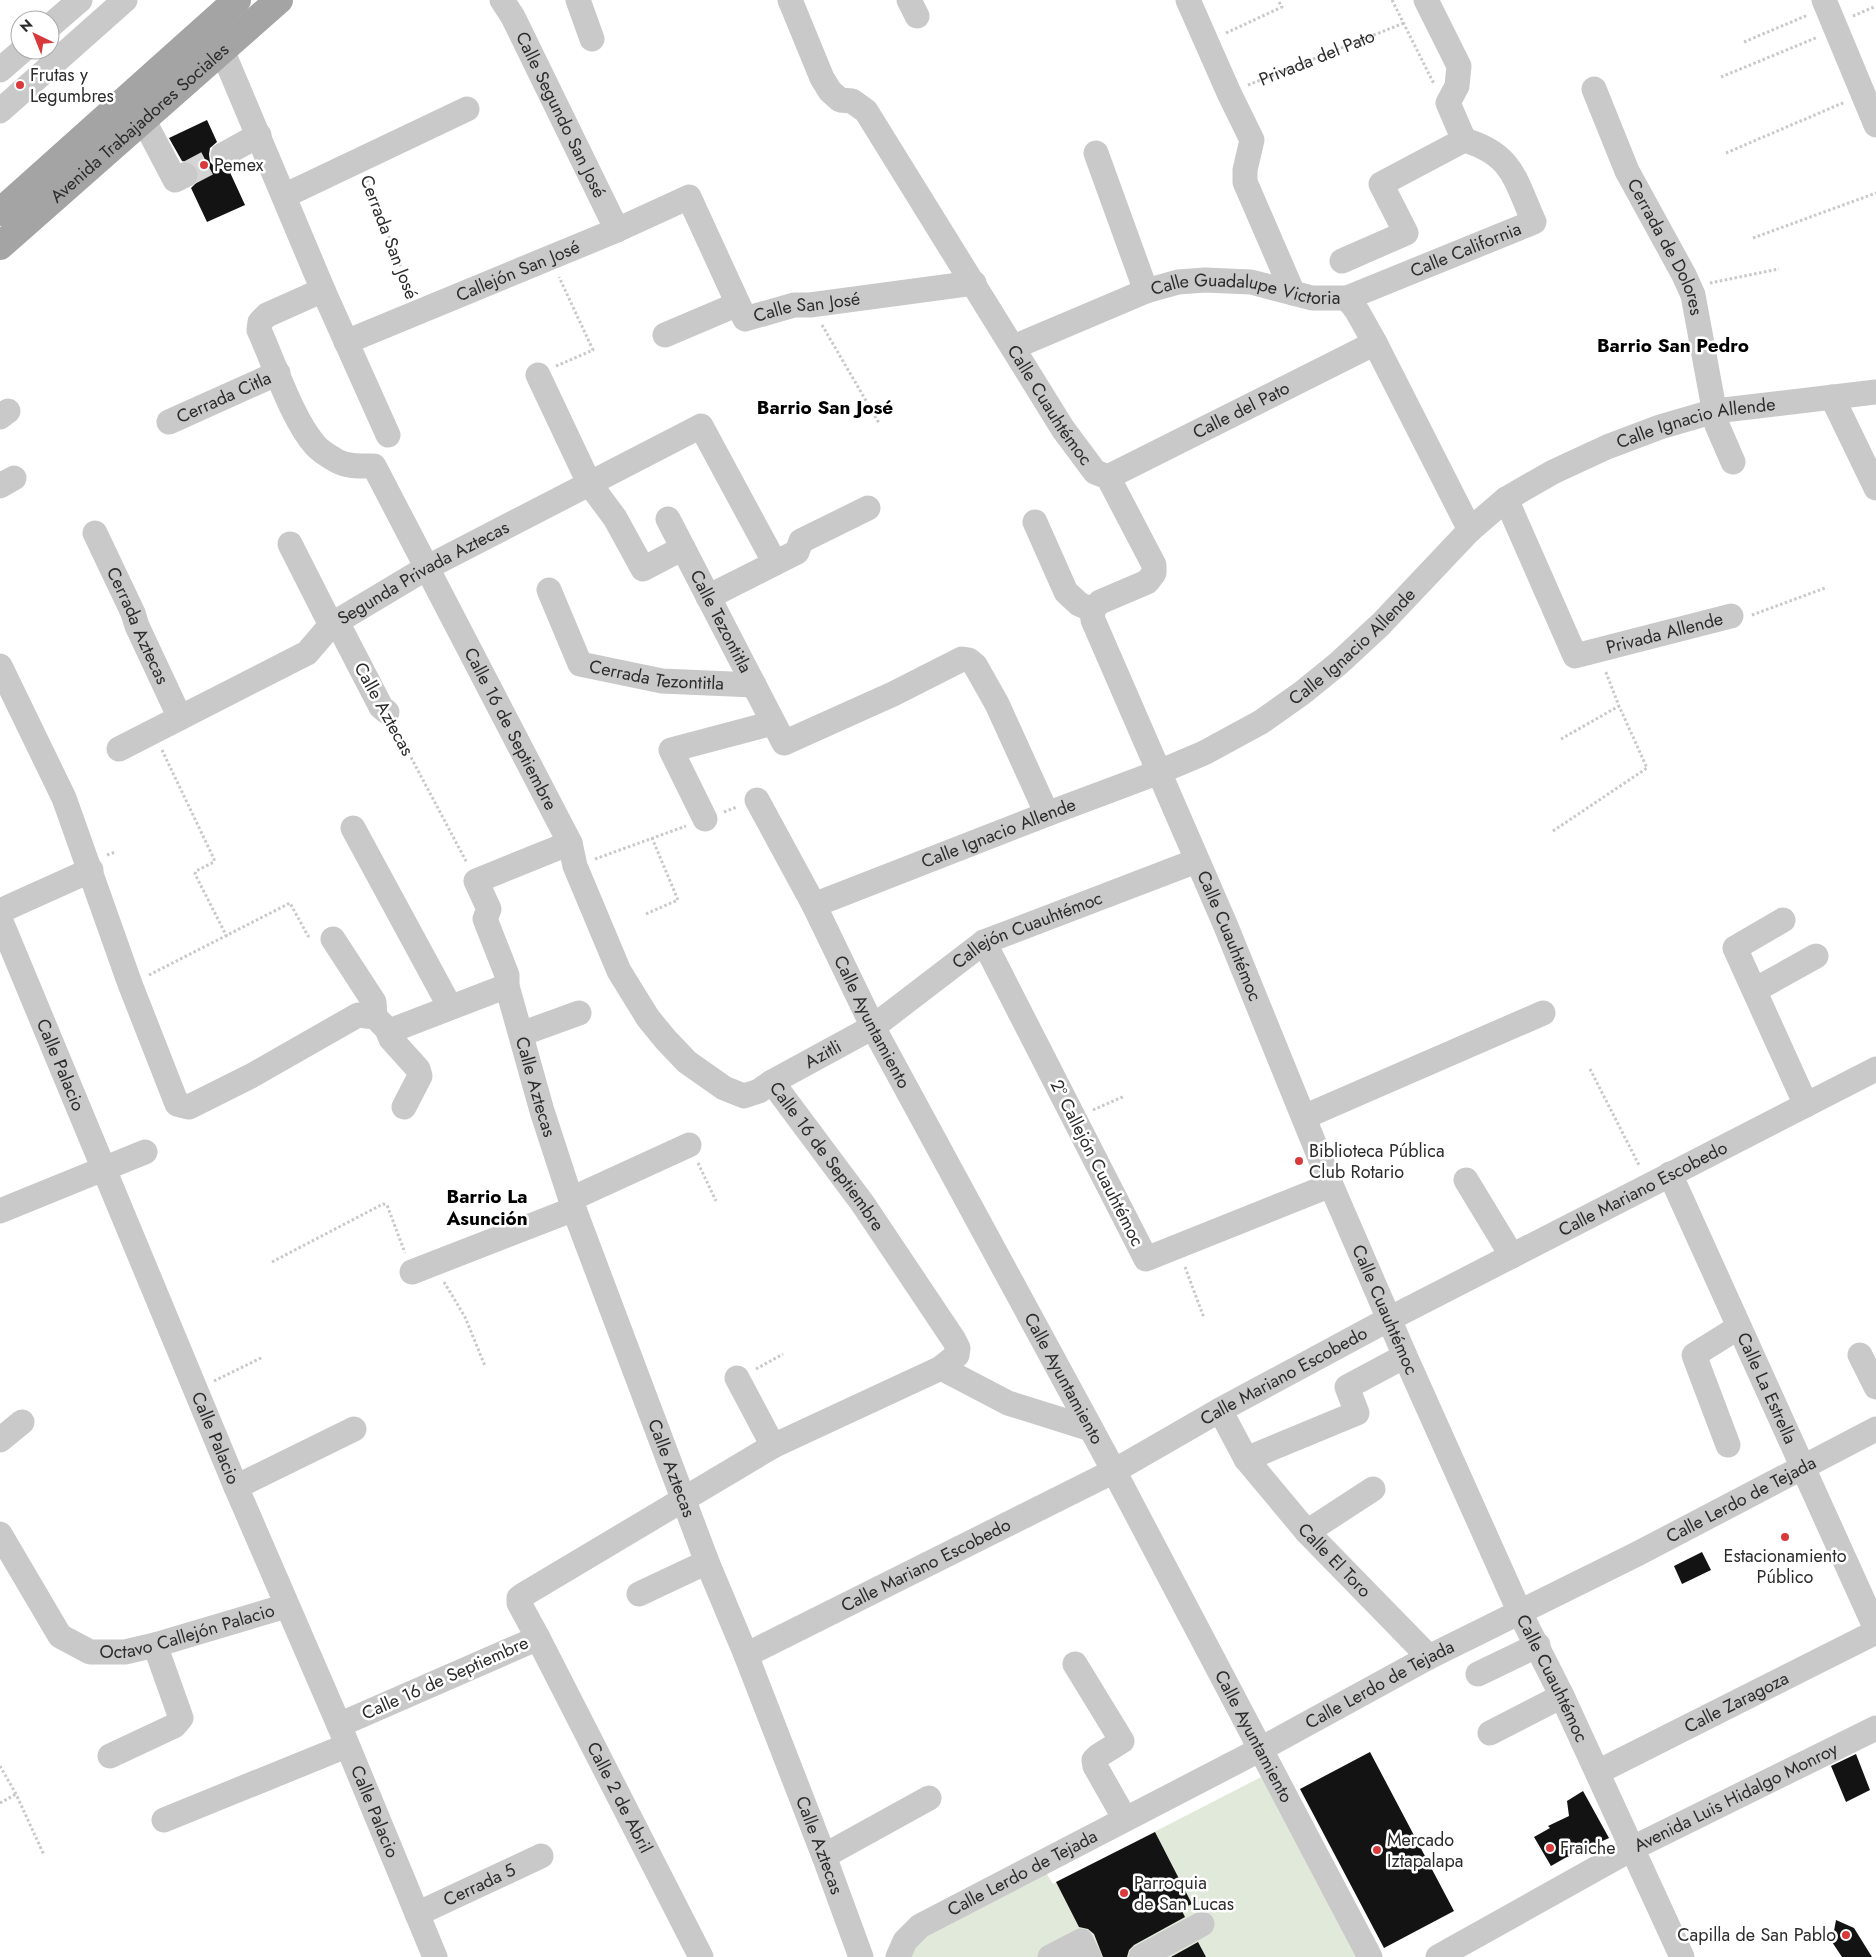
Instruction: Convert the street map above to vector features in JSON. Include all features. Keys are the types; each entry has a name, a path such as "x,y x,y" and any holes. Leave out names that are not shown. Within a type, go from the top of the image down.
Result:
{"main road":[{"name":"Avenida Trabajadores Sociales","path":"0,212 237,0"},
{"name":"Avenida Trabajadores Sociales","path":"0,246 279,0"}],"street":[{"path":"60,17 80,0"},
{"path":"0,111 125,0"},
{"name":"Calle Segundo San José","path":"502,0 513,17 617,230"},
{"path":"578,0 592,39"},
{"name":"Calle Cuauhtémoc","path":"790,0 822,78 840,100 852,101 866,111 1014,347 1063,429 1095,472 1108,477 1154,565 1154,573 1147,582 1100,602 1092,610 1093,620 1196,861 1225,924 1331,1185 1405,1356 1520,1613 1538,1645 1598,1772 1682,1957"},
{"path":"1188,0 1252,140 1245,170 1245,182 1293,293"},
{"path":"1342,261 1406,233 1381,184 1464,140 1448,103 1457,86 1459,66 1426,0"},
{"path":"1825,4 1876,125"},
{"path":"222,50 323,290 388,435"},
{"path":"0,70 12,60"},
{"name":"Cerrada de Dolores","path":"1594,89 1627,171 1693,295 1717,425 1733,462"},
{"name":"Cerrada San José","path":"284,196 467,109"},
{"path":"143,119 175,180 185,175"},
{"path":"223,155 258,135"},
{"name":"Calle California","path":"1347,298 1534,222 1512,172 1501,157 1481,145 1464,140"},
{"path":"1096,153 1146,291"},
{"name":"Callejón San José","path":"346,342 617,230 689,197"},
{"name":"Calle San José","path":"689,197 745,320 794,304 810,305 974,283"},
{"name":"Calle Guadalupe Victoria","path":"1014,347 1146,291 1178,282 1206,280 1251,282 1312,298 1347,298 1358,311 1375,343 1470,530"},
{"name":"Calle 16 de Septiembre","path":"164,1820 538,1638 519,1603 519,1598 773,1446 940,1368 956,1355 958,1348 863,1204 772,1082 759,1091 744,1096 724,1088 687,1062 648,1018 619,971 573,854 428,567 374,466 352,466 337,461 316,447 304,431 278,373 260,330 260,322 267,316 323,290"},
{"path":"665,335 738,304"},
{"name":"Calle del Pato","path":"1108,477 1375,343"},
{"name":"Cerrada Citla","path":"169,422 278,373"},
{"path":"538,375 588,483 615,518 643,569 683,548"},
{"name":"Calle Ignacio Allende","path":"814,905 1204,754 1260,722 1302,693 1339,663 1381,624 1470,530 1506,499 1553,472 1607,447 1660,427 1715,411 1876,392"},
{"path":"1832,397 1876,488"},
{"name":"Segunda Privada Aztecas","path":"119,749 306,653 334,624 428,567 701,426 775,563"},
{"name":"Privada Allende","path":"1506,499 1574,656 1731,616"},
{"path":"708,596 797,552 802,541 868,508"},
{"name":"Calle Tezontitla","path":"668,519 784,743 893,694 962,659 969,660 975,665 997,704 1047,814"},
{"path":"1035,522 1066,592 1079,604 1092,610"},
{"name":"Cerrada Aztecas","path":"95,533 180,718"},
{"name":"Calle Aztecas","path":"290,544 381,707 387,712"},
{"name":"Cerrada Tezontitla","path":"549,590 580,664 662,681 754,685"},
{"path":"0,666 64,798 130,984 177,1104 189,1106 251,1076 358,1015 395,1029 507,986"},
{"path":"705,819 671,750 773,723"},
{"name":"Calle Ayuntamiento","path":"757,800 814,905 873,1027 1114,1471 1370,1957"},
{"path":"353,828 450,1007"},
{"path":"476,881 573,854"},
{"name":"Callejón Cuauhtémoc","path":"873,1027 984,942 1196,861"},
{"path":"0,911 91,870"},
{"name":"Calle Aztecas","path":"476,881 489,909 485,918 507,975 507,986 542,1111 572,1204 707,1562 746,1655 859,1949"},
{"name":"Calle Palacio","path":"0,919 236,1487 417,1914 428,1955"},
{"path":"1783,920 1735,948 1806,1105"},
{"path":"333,939 374,1002 381,1023 391,1039 418,1069 420,1076 404,1107"},
{"name":"2º Callejón Cuauhtémoc","path":"984,942 1146,1259 1178,1248 1331,1185"},
{"path":"1755,990 1816,956"},
{"path":"521,1034 579,1013"},
{"path":"1304,1117 1543,1013"},
{"name":"Azitli","path":"772,1082 873,1027"},
{"name":"Calle Mariano Escobedo","path":"746,1655 1114,1471 1220,1410 1389,1319 1876,1069"},
{"path":"422,1268 572,1204 689,1145"},
{"path":"0,1211 145,1152"},
{"name":"Calle La Estrella","path":"1660,1179 1739,1327 1876,1631"},
{"path":"1466,1180 1512,1256"},
{"path":"1728,1445 1694,1355 1739,1327"},
{"path":"1860,1355 1876,1387"},
{"path":"1246,1458 1357,1413 1347,1387 1405,1356"},
{"path":"940,1368 1008,1403 1091,1429"},
{"path":"737,1378 773,1446"},
{"name":"Calle El Toro","path":"1220,1410 1246,1458 1308,1532 1429,1658"},
{"path":"0,1440 22,1422"},
{"path":"236,1487 354,1429"},
{"name":"Calle Lerdo de Tejada","path":"898,1957 906,1941 920,1926 1261,1749 1429,1658 1876,1429"},
{"path":"1308,1532 1373,1489"},
{"name":"Octavo Callejón Palacio","path":"0,1534 60,1636 90,1652 125,1652 155,1645 286,1606"},
{"path":"639,1594 707,1562"},
{"name":"Calle Zaragoza","path":"1598,1772 1876,1631"},
{"name":"Calle 2 de Abril","path":"538,1638 700,1957"},
{"path":"110,1756 174,1726 181,1718 155,1645"},
{"path":"1478,1674 1538,1645"},
{"path":"1075,1664 1122,1741 1094,1760 1095,1766 1125,1819"},
{"path":"1490,1733 1562,1696"},
{"name":"Avenida Luis Hidalgo Monroy","path":"1438,1957 1633,1848 1876,1728"},
{"path":"824,1856 929,1798"},
{"name":"Cerrada 5","path":"417,1914 541,1856"},
{"path":"1140,1957 1202,1924"},
{"path":"1050,1957 1081,1941 1089,1957"}],"path":[{"path":"1206,42 1282,7 1278,0"},
{"path":"1392,0 1438,92 1448,103"},
{"path":"1744,42 1825,4"},
{"name":"Privada del Pato","path":"1229,93 1404,23"},
{"path":"1721,77 1824,34"},
{"path":"1726,153 1852,99"},
{"name":"Cerrada San José","path":"360,161 419,313"},
{"path":"1753,238 1876,193"},
{"path":"538,375 593,350 549,257"},
{"path":"1690,288 1779,269"},
{"path":"810,305 879,423"},
{"path":"1731,616 1739,620 1825,588"},
{"path":"1553,831 1647,768 1619,706 1597,650"},
{"path":"1560,739 1619,706"},
{"name":"Calle Aztecas","path":"387,712 476,881"},
{"path":"154,732 214,859 214,862 196,871 195,874 227,937"},
{"path":"573,854 652,838 757,800"},
{"path":"646,914 678,900 652,838"},
{"path":"130,984 290,904 308,936 333,939"},
{"path":"1590,1069 1660,1179"},
{"path":"1074,1119 1125,1096"},
{"path":"689,1145 716,1201"},
{"path":"272,1262 383,1204 387,1205 422,1268 460,1308 485,1366"},
{"path":"1178,1248 1204,1318"},
{"path":"737,1378 783,1354"},
{"path":"196,1390 263,1356"},
{"path":"0,1766 16,1794 44,1855"},
{"path":"0,1803 16,1794"}],"green space":[{"path":"1267,1774 1362,1957 902,1957 910,1944 1042,1866 1053,1884"}],"building":[{"name":"Pemex","path":"207,120 217,142 210,148 210,162 216,168 228,168 245,205 207,222 191,188 197,182 199,176 198,169 192,163 182,161 169,138"},
{"path":"1702,1552 1711,1570 1682,1584 1674,1566"},
{"name":"Mercado Iztapalapa","path":"1370,1752 1454,1911 1384,1948 1300,1789"},
{"path":"1856,1754 1870,1790 1846,1802 1831,1766"},
{"path":"1583,1791 1609,1838 1551,1866 1534,1837 1550,1828 1548,1826 1569,1816 1567,1801"},
{"name":"Parroquia de San Lucas","path":"1155,1832 1192,1904 1181,1909 1185,1917 1134,1945 1129,1950 1127,1957 1103,1957 1094,1934 1088,1929 1079,1927 1056,1882"},
{"name":"Capilla de San Pablo","path":"1836,1920 1854,1928 1872,1957 1842,1957 1832,1942"},
{"path":"1198,1942 1206,1957 1171,1957"}],"tunnel":[{"path":"185,175 223,155"}],"place":[{"name":"Frutas y Legumbres","path":"20,85"},
{"name":"Pemex","path":"204,165"},
{"name":"Biblioteca Pública Club Rotario","path":"1299,1161"},
{"name":"Estacionamiento Público","path":"1785,1537"},
{"name":"Fraiche","path":"1550,1848"},
{"name":"Mercado Iztapalapa","path":"1377,1850"},
{"name":"Parroquia de San Lucas","path":"1124,1893"},
{"name":"Capilla de San Pablo","path":"1846,1935"}],"district":[{"name":"Barrio San Pedro","path":"1673,345"},
{"name":"Barrio San José","path":"825,407"},
{"name":"Barrio La Asunción","path":"487,1207"}]}
